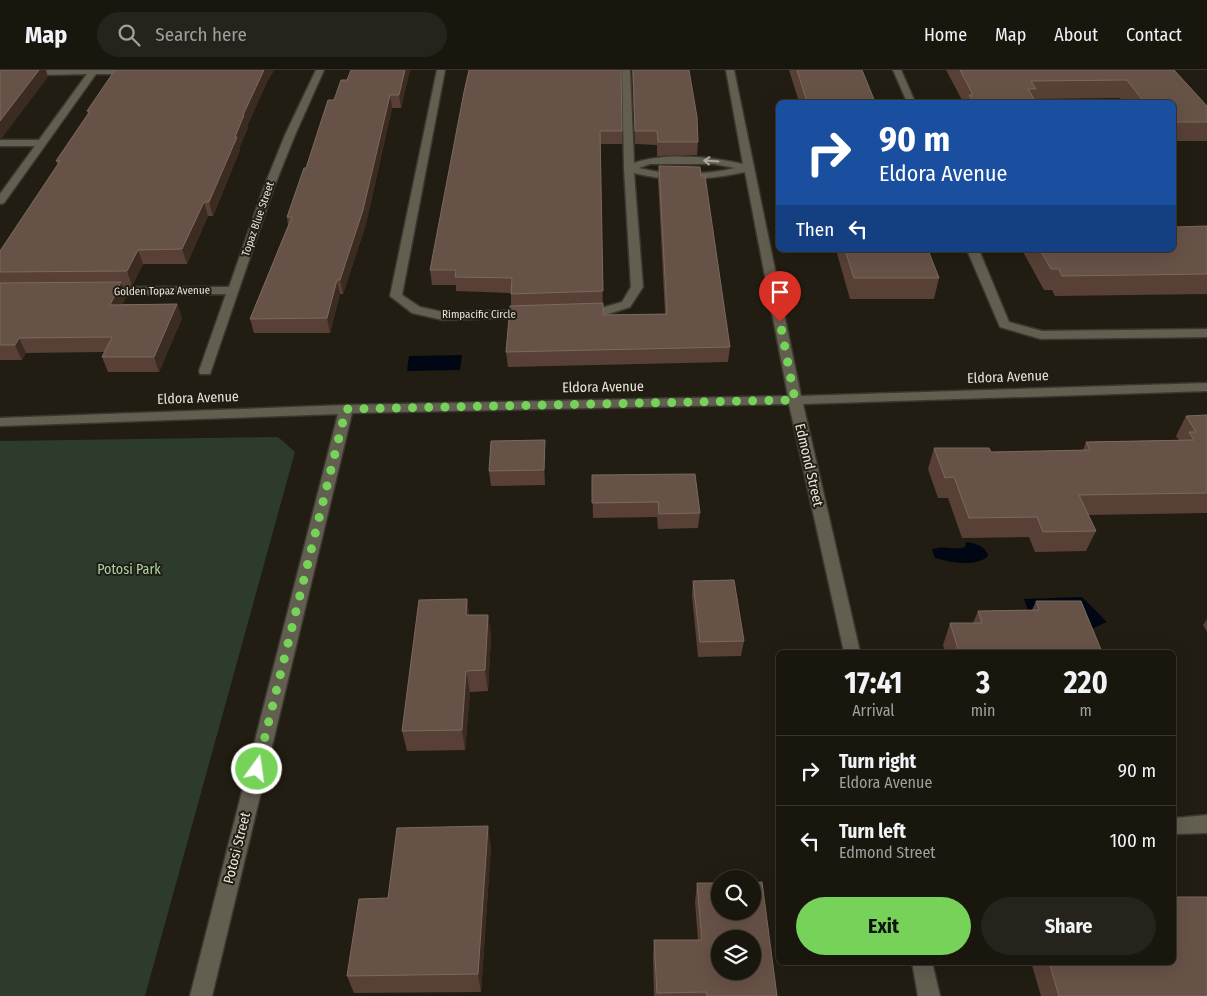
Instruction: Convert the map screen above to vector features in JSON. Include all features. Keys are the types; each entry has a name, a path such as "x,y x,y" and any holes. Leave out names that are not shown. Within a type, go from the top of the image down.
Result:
{"street":[{"name":"Topaz Blue Street","path":"206,372 233,290 290,135 317,70"},
{"name":"Rimpacific Circle","path":"441,70 396,296 416,310 443,316 540,314"},
{"path":"570,314 599,313 626,304 637,287 629,168 626,70"},
{"name":"Edmond Street","path":"730,70 795,400 852,650"},
{"path":"897,70 910,100"},
{"path":"0,73 147,71"},
{"path":"0,201 93,72"},
{"path":"0,143 41,143"},
{"path":"629,168 650,175 720,175 750,168"},
{"path":"974,252 1004,324 1040,335 1207,333"},
{"name":"Golden Topaz Avenue","path":"87,291 233,290"},
{"name":"Eldora Avenue","path":"0,422 346,409 795,400 1207,387"},
{"name":"Potosi Street","path":"201,996 346,409"},
{"path":"1176,826 1207,824"},
{"path":"923,965 929,996"}],"green space":[{"name":"Potosi Park","path":"278,437 295,452 145,996 0,996 0,441"}],"shaded area":[{"path":"462,355 460,370 407,371 409,356"},
{"path":"966,542 983,547 988,556 977,562 955,562 935,558 932,550 936,548 961,548 965,547"},
{"path":"1082,597 1107,622 1089,630 1032,622 1024,599"}],"building":[{"path":"0,70 39,70 0,121"},
{"path":"115,70 264,70 243,115 235,137 237,137 209,202 204,202 182,249 138,250 127,271 0,272 0,251 60,161 56,161"},
{"path":"351,70 405,70 399,95 390,95 363,210 340,280 337,280 327,318 250,319 292,217 287,217 304,168 306,168 328,100 334,100 341,80 347,80"},
{"path":"469,70 621,70 622,131 600,131 603,291 511,294 512,278 455,277 456,270 430,270"},
{"path":"633,70 689,70 697,117 698,142 658,142 657,131 635,131"},
{"path":"797,70 862,70 874,100 806,100"},
{"path":"960,70 1174,70 1207,106 1207,122 1176,122 1176,100 1142,100 1127,80 1031,81 1036,89 1028,89 1035,100 972,100 969,95 973,95"},
{"path":"659,166 700,167 701,176 705,176 730,347 506,352 510,306 603,303 603,315 667,314"},
{"path":"1207,226 1207,274 1062,276 1059,269 1051,269 1041,252 1176,252 1176,227"},
{"path":"846,252 929,252 939,278 854,278"},
{"path":"121,282 110,305 177,304 154,357 102,357 112,337 19,338 15,345 0,345 0,283"},
{"path":"1207,415 1207,493 1079,495 1096,531 1043,532 1037,517 969,518 954,477 945,478 934,448 989,448 991,452 1090,450 1086,442 1194,440 1189,432 1196,432 1186,416"},
{"path":"545,440 544,470 489,471 491,441"},
{"path":"695,474 700,513 659,514 658,502 592,503 592,475"},
{"path":"734,580 744,641 700,642 693,581"},
{"path":"467,599 466,615 488,615 485,670 466,671 462,730 402,731 419,600"},
{"path":"1036,601 1081,601 1101,650 958,650 950,623 982,623 978,611 1039,610"},
{"path":"488,826 478,974 347,976 359,899 388,898 397,828"},
{"path":"762,882 777,996 707,996 706,992 657,993 654,940 702,940 697,883 711,883 711,920 761,920"},
{"path":"1176,897 1207,897 1207,996 1059,996 1050,965 1176,965"}],"route":[{"path":"257,769 346,409 795,400 780,322"}]}
